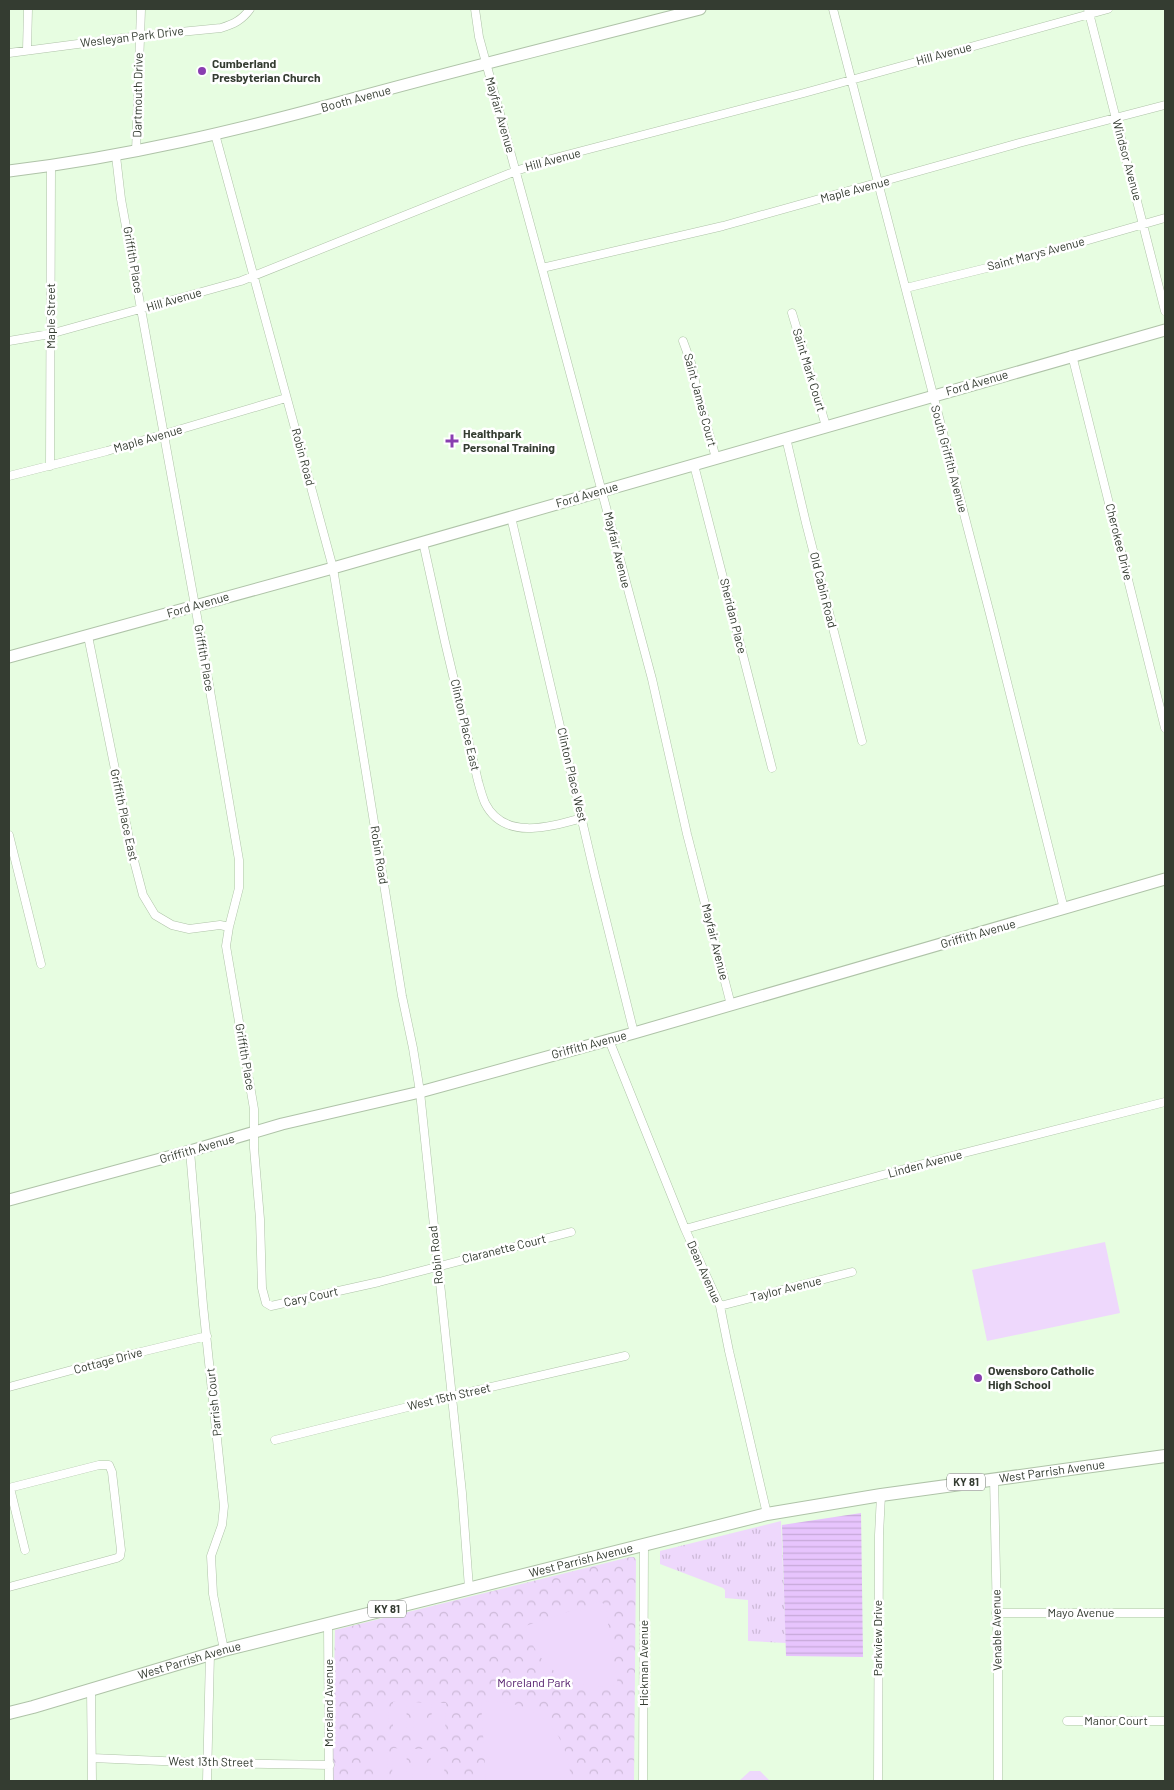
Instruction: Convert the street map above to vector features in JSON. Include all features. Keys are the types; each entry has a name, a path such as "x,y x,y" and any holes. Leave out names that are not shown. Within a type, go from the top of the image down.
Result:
{"main road":[{"name":"West Parrish Avenue","path":"9,1713 224,1650 767,1514 881,1494 1165,1456"}],"street":[{"path":"27,50 28,9"},
{"name":"Dartmouth Drive","path":"136,152 141,9"},
{"name":"Wesleyan Park Drive","path":"9,53 139,36 221,28 233,24 250,9"},
{"name":"Mayfair Avenue","path":"475,9 479,37 486,64 652,679 687,834 730,1005"},
{"name":"Booth Avenue","path":"9,171 116,156 215,134 700,9"},
{"name":"South Griffith Avenue","path":"833,9 1064,909"},
{"name":"Hill Avenue","path":"9,341 50,334 253,276 516,171 647,133 852,79 1089,11 1108,9"},
{"name":"Windsor Avenue","path":"1089,11 1165,311"},
{"name":"Maple Avenue","path":"542,268 723,226 1115,117 1165,105"},
{"name":"Robin Road","path":"215,134 333,568 402,996 420,1092 452,1396 469,1588"},
{"name":"Griffith Place","path":"116,156 239,860 239,888 226,946 254,1109 255,1132"},
{"name":"Maple Street","path":"50,466 51,166"},
{"name":"Saint Marys Avenue","path":"906,288 1015,261 1165,218"},
{"name":"Saint Mark Court","path":"792,313 826,426"},
{"name":"Ford Avenue","path":"9,658 333,568 1072,355 1165,330"},
{"name":"Saint James Court","path":"683,341 691,363 716,458"},
{"name":"Cherokee Drive","path":"1072,355 1165,728"},
{"name":"Maple Avenue","path":"9,476 164,435 286,398"},
{"name":"Old Cabin Road","path":"786,438 862,741"},
{"name":"Sheridan Place","path":"694,465 772,768"},
{"name":"Clinton Place West","path":"511,517 595,876 634,1032"},
{"name":"Clinton Place East","path":"423,542 447,651 484,802 496,817 514,827 534,829 582,818"},
{"name":"Griffith Place East","path":"88,636 130,844 143,896 155,915 172,925 189,929 220,925 229,927"},
{"path":"9,835 42,964"},
{"name":"Griffith Avenue","path":"9,1200 255,1132 420,1092 608,1040 1165,880"},
{"name":"Dean Avenue","path":"608,1040 685,1229 720,1306 767,1514"},
{"name":"Linden Avenue","path":"685,1229 942,1159 1165,1102"},
{"name":"Cary Court","path":"255,1132 255,1166 260,1219 262,1288 267,1305 288,1303 437,1267"},
{"name":"Parrish Court","path":"190,1151 224,1506 222,1526 212,1548 211,1564 213,1594 224,1650"},
{"name":"Claranette Court","path":"437,1267 571,1232"},
{"name":"Taylor Avenue","path":"720,1306 852,1272"},
{"name":"Cottage Drive","path":"9,1387 207,1336"},
{"name":"West 15th Street","path":"275,1440 625,1356"},
{"path":"9,1588 120,1556 121,1550 112,1472 108,1465 105,1463 9,1488 26,1550"},
{"name":"Venable Avenue","path":"994,1478 998,1781"},
{"name":"Parkview Drive","path":"878,1781 878,1545 881,1494"},
{"name":"Hickman Avenue","path":"643,1781 644,1544"},
{"name":"Mayo Avenue","path":"996,1613 1165,1613"},
{"name":"Moreland Avenue","path":"328,1624 329,1781"},
{"path":"207,1781 210,1654"},
{"path":"91,1689 92,1781"},
{"name":"Manor Court","path":"1066,1721 1165,1720"},
{"name":"West 13th Street","path":"92,1758 208,1763 330,1765"}],"green space":[{"path":"1105,1242 1120,1313 987,1341 972,1270"},
{"path":"781,1521 786,1643 748,1641 748,1600 725,1598 725,1590 723,1588 660,1564 660,1551"},
{"name":"Moreland Park","path":"634,1557 636,1560 634,1781 332,1781 335,1630"},
{"path":"600,1601 605,1605 618,1685 586,1685 559,1675 539,1655 525,1626"},
{"path":"375,1702 389,1702 388,1732 374,1731"},
{"path":"393,1702 407,1702 406,1732 393,1732"},
{"path":"414,1702 427,1703 427,1733 413,1732"},
{"path":"481,1702 511,1703 525,1708 538,1714 548,1723 557,1733 563,1746 571,1777 532,1781 486,1781"},
{"path":"432,1703 446,1703 445,1733 431,1733"},
{"path":"374,1748 388,1748 387,1778 374,1778"},
{"path":"393,1748 407,1749 406,1778 392,1778"},
{"path":"413,1749 427,1749 426,1779 412,1779"},
{"path":"431,1749 445,1749 444,1779 430,1779"},
{"path":"750,1771 760,1771 770,1781 739,1781"}],"shaded area":[{"path":"861,1513 863,1657 786,1656 782,1525"}],"place":[{"name":"Cumberland Presbyterian Church","path":"202,71"},
{"name":"Healthpark Personal Training","path":"452,441"},
{"name":"Owensboro Catholic High School","path":"978,1378"}]}
